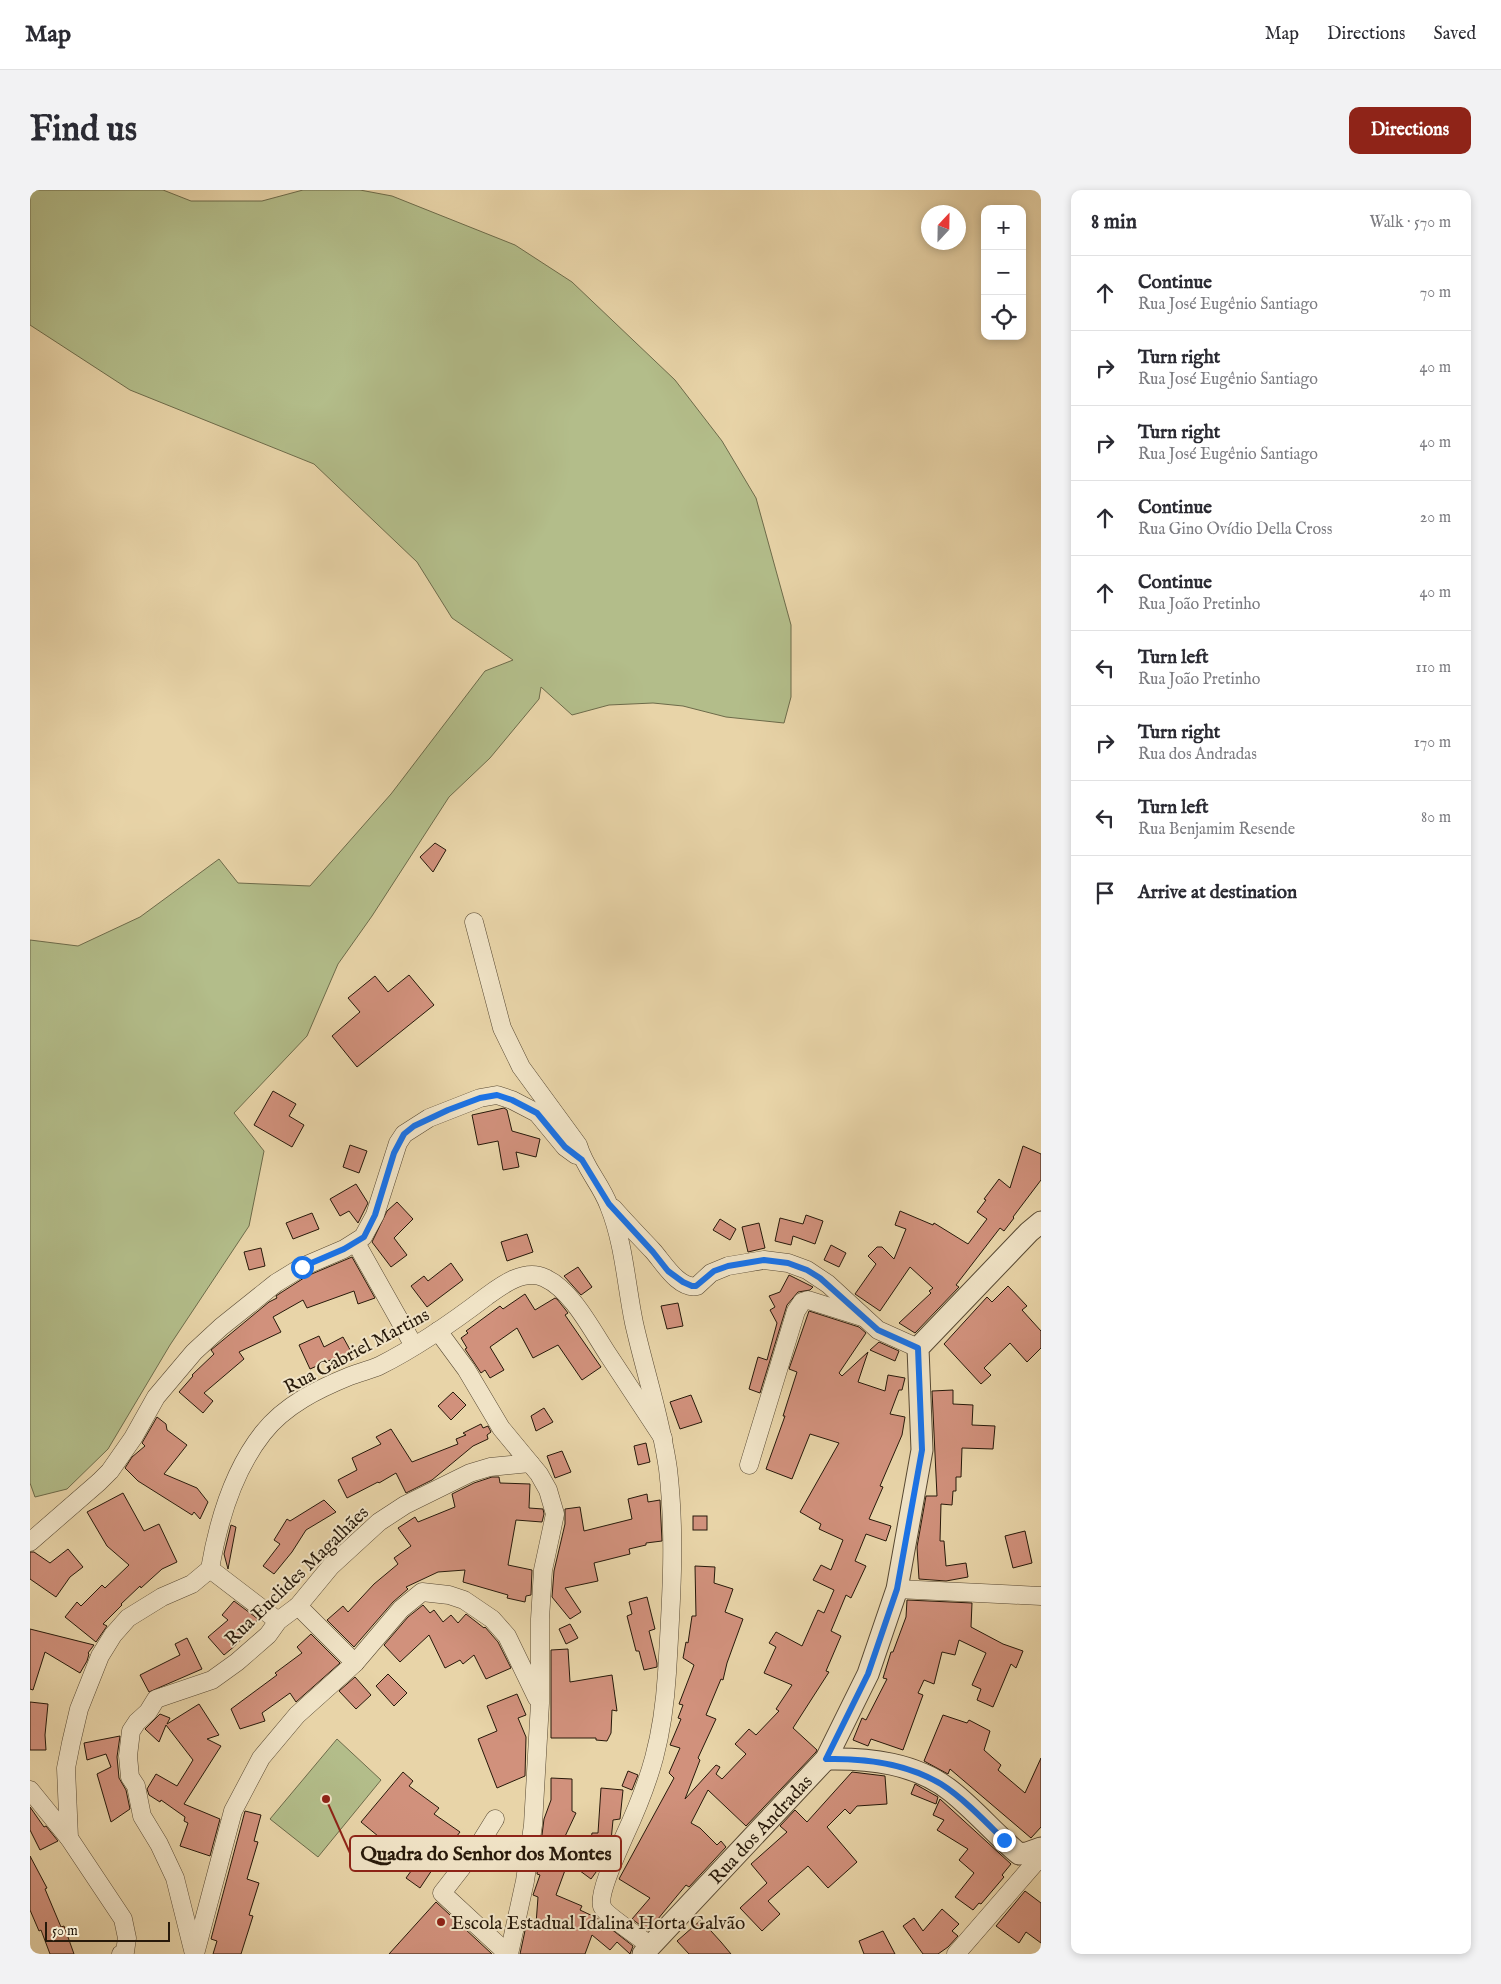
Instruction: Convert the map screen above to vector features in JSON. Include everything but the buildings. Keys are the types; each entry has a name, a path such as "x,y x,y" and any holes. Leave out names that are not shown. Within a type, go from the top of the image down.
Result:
{"street":[{"path":"474,922 502,1028 521,1067 578,1146 582,1160 609,1204 668,1271 689,1285 697,1286 714,1271 728,1266 764,1260 788,1263 807,1270 820,1278 848,1301 862,1317 878,1330 918,1348 1029,1232 1041,1222"},
{"path":"30,1542 99,1482 110,1470 133,1438 156,1396 194,1352 221,1327 276,1283 302,1267 356,1243 364,1237 372,1223 394,1153 404,1134 414,1126 480,1098 497,1095 512,1100 537,1113 565,1147 582,1160"},
{"path":"609,1204 618,1235 643,1362 663,1438 670,1496 673,1555 665,1706 660,1736 648,1782 615,1858 602,1899 602,1907 608,1914 647,1950"},
{"path":"356,1243 414,1346"},
{"name":"Rua Gabriel Martins","path":"210,1569 214,1543 226,1505 245,1461 263,1433 290,1407 307,1396 352,1375 377,1367 438,1331 505,1283 524,1276 544,1277 558,1286 578,1309 663,1438"},
{"path":"749,1465 796,1311 802,1302 808,1300 862,1317"},
{"path":"438,1331 466,1369 501,1428 540,1474 548,1490 555,1514 543,1570 540,1619 540,1703 531,1839 522,1896 509,1954 442,1893 477,1848 494,1819"},
{"name":"Rua dos Andradas","path":"647,1950 826,1759 868,1674 897,1589 922,1450 918,1348"},
{"name":"Rua Euclides Magalhães","path":"194,1954 174,1878 159,1844 142,1816 136,1786 130,1777 128,1756 131,1731 137,1722 148,1712 156,1699 212,1680 243,1657 268,1635 278,1621 298,1606 325,1573 358,1539 379,1522 405,1505 477,1471 490,1467 530,1464"},
{"path":"69,1838 66,1768 79,1709 100,1656 113,1635 128,1618 162,1597 192,1584 210,1569 278,1621"},
{"path":"897,1589 1041,1596"},
{"path":"194,1954 233,1811 261,1758 297,1715 355,1663 400,1609 422,1592 449,1595 464,1600 492,1619 507,1636 518,1655 540,1703"},
{"path":"298,1606 355,1663"},
{"path":"826,1759 860,1758 920,1773 952,1792 1019,1854 1041,1848"},
{"path":"30,1790 69,1838 123,1919 127,1938 125,1952 121,1954"},
{"path":"956,1954 1041,1856"}],"green space":[{"path":"30,190 163,190 191,201 262,201 303,190 360,190 392,196 515,245 572,282 675,380 722,441 756,498 791,625 791,697 784,723 726,717 683,706 653,703 609,705 572,715 541,687 539,699 490,758 449,797 372,916 338,964 307,1036 234,1113 264,1151 249,1226 170,1345 108,1449 67,1489 35,1497 30,1483 30,940 78,946 140,917 219,859 238,883 310,886 391,794 485,671 513,660 452,618 417,562 314,464 130,390 30,325"},
{"path":"337,1739 381,1780 318,1857 270,1819"}],"place":[{"name":"Quadra do Senhor dos Montes","path":"326,1799"},
{"name":"Escola Estadual Idalina Horta Galvão","path":"441,1922"}],"route":[{"path":"302,1267 344,1249 364,1237 375,1215 394,1153 404,1134 428,1118 480,1098 497,1095 512,1100 537,1113 565,1147 582,1160 609,1204 668,1271 678,1279 696,1286 711,1273 728,1266 756,1260 788,1263 814,1273 848,1301 862,1317 878,1330 918,1348 922,1450 897,1589 868,1674 826,1759 860,1758 920,1773 942,1784 1004,1840"}]}
